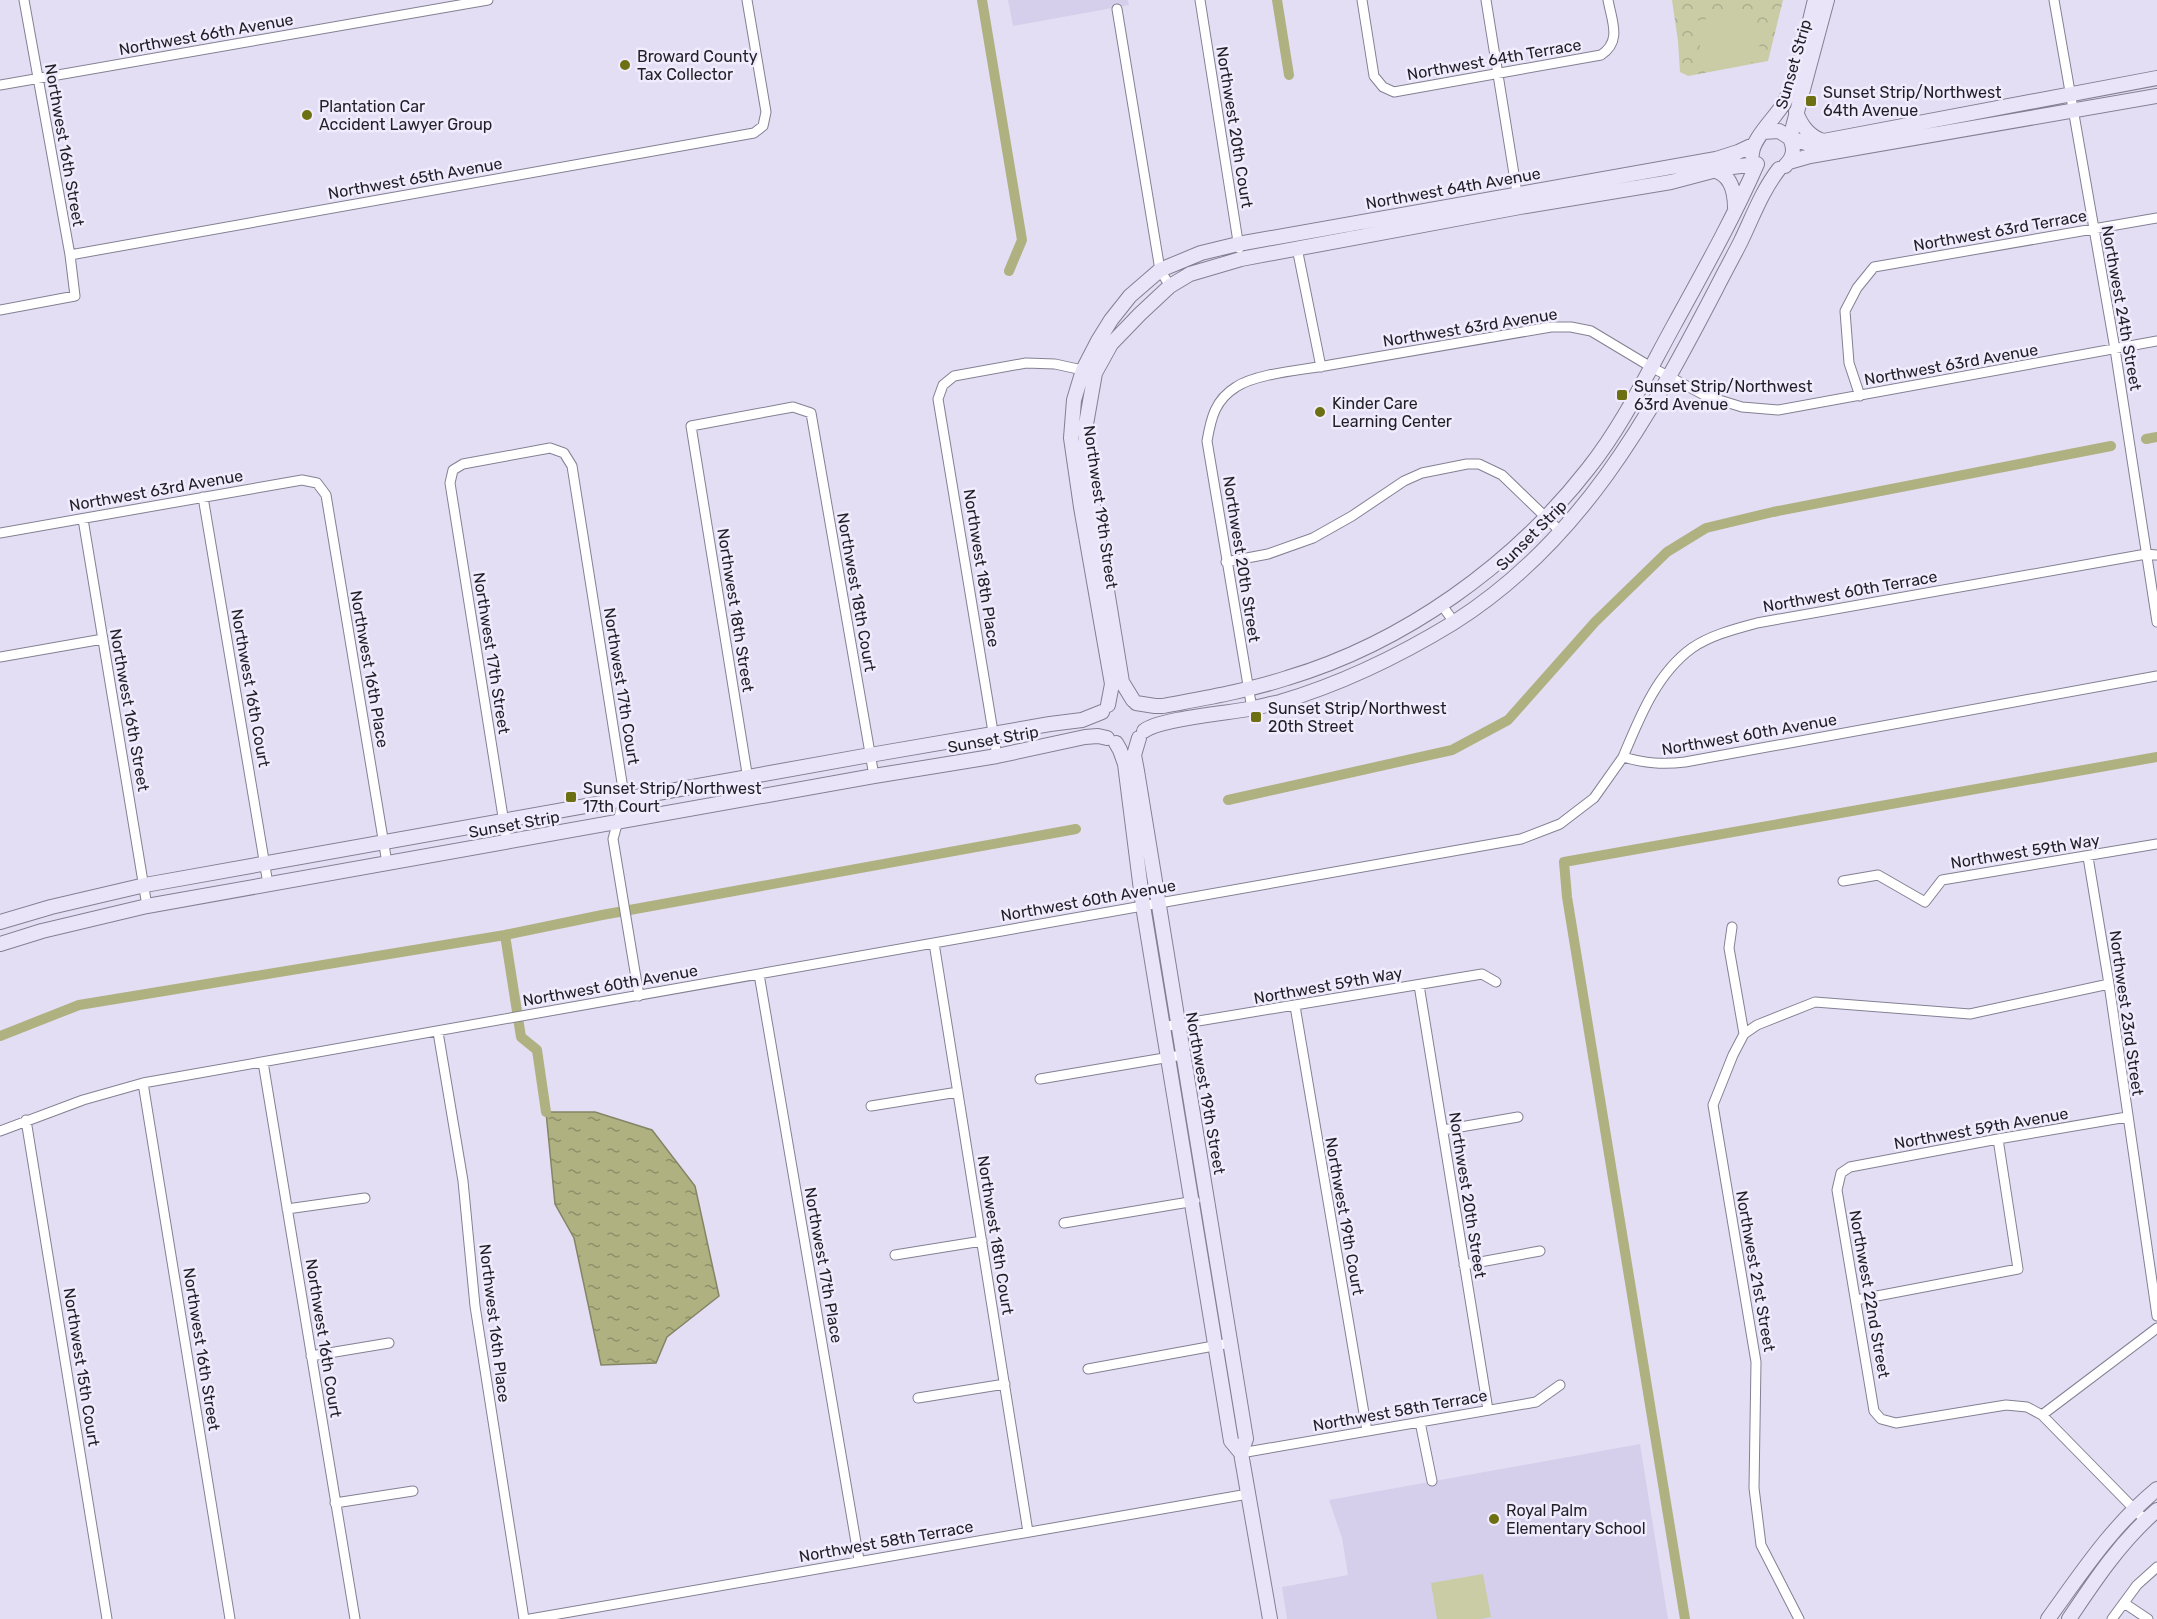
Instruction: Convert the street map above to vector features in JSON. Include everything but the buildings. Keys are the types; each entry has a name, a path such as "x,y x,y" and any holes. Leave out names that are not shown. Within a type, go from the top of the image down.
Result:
{"street":[{"name":"Northwest 16th Street","path":"0,310 75,296 70,255 24,0"},
{"name":"Northwest 66th Avenue","path":"0,85 488,0"},
{"name":"Northwest 65th Avenue","path":"70,255 754,133 763,126 766,111 747,0"},
{"name":"Northwest 20th Court","path":"1200,0 1241,259"},
{"name":"Northwest 64th Terrace","path":"1362,0 1374,76 1383,87 1395,92 1600,55 1610,49 1615,39 1608,0"},
{"path":"1486,0 1519,200"},
{"name":"Sunset Strip","path":"1763,132 1791,90 1815,0"},
{"name":"Sunset Strip","path":"1790,138 1827,0"},
{"name":"Northwest 24th Street","path":"2054,0 2115,349 2157,622"},
{"path":"1117,9 1160,270 1170,286"},
{"path":"2157,78 1809,144 1790,138 1779,131 1763,132 1753,144 1753,156 1757,164 1767,170 1810,156 2157,96"},
{"path":"1797,112 1807,132 1823,141"},
{"path":"1784,165 1794,151 1790,138"},
{"name":"Northwest 64th Avenue","path":"1170,286 1190,274 1241,259 1716,159 1753,144"},
{"name":"Northwest 64th Avenue","path":"1160,270 1201,253 1238,244 1519,200 1679,180 1712,170 1757,164"},
{"name":"Sunset Strip","path":"1134,702 1149,706 1163,706 1249,689 1289,678 1367,647 1441,604 1504,556 1546,518 1589,468 1605,444 1651,367 1757,164"},
{"name":"Sunset Strip","path":"1142,735 1163,723 1252,709 1343,680 1397,655 1454,622 1516,574 1561,532 1606,478 1629,445 1670,378 1741,242 1764,190 1784,165"},
{"path":"1712,170 1721,173 1728,180 1734,193 1735,209"},
{"name":"Northwest 63rd Terrace","path":"1860,396 1849,363 1845,311 1857,288 1874,267 2157,218"},
{"path":"1297,248 1321,367"},
{"name":"Northwest 19th Street","path":"1105,708 1111,694 1112,684 1071,438 1074,400 1089,372 1111,320 1130,296 1160,270"},
{"name":"Northwest 19th Street","path":"1134,702 1122,682 1087,468 1085,430 1089,372 1111,344 1170,286"},
{"name":"Northwest 63rd Avenue","path":"1212,415 1221,398 1237,386 1257,378 1551,327 1571,327 1591,332 1706,396 1742,407 1778,410 2157,341"},
{"name":"Northwest 18th Place","path":"997,756 939,399 943,385 954,375 1026,363 1055,364 1089,372"},
{"name":"Northwest 18th Street","path":"752,798 691,426 794,407 811,412"},
{"name":"Northwest 18th Court","path":"811,412 874,776"},
{"name":"Northwest 20th Street","path":"1212,415 1207,441 1252,709"},
{"name":"Northwest 17th Street","path":"507,842 450,483 453,470 463,464 550,448 564,453"},
{"name":"Northwest 17th Court","path":"564,453 572,466 624,799 613,839 639,996"},
{"path":"1226,562 1268,554 1313,538 1352,516 1404,480 1422,473 1467,464 1479,464 1502,474 1561,532"},
{"name":"Northwest 63rd Avenue","path":"0,533 302,480 317,483"},
{"name":"Northwest 16th Place","path":"317,483 326,495 387,862"},
{"name":"Northwest 16th Court","path":"203,497 268,884"},
{"name":"Northwest 16th Street","path":"83,519 147,906"},
{"name":"Northwest 60th Terrace","path":"2146,554 2157,547"},
{"name":"Northwest 60th Terrace","path":"1623,757 1640,714 1666,674 1692,648 1724,632 1757,623 2146,554 2157,555"},
{"path":"1441,604 1454,622"},
{"path":"0,657 103,639"},
{"name":"Northwest 60th Avenue","path":"0,1131 83,1100 143,1083 1521,839 1560,824 1594,798 1623,757 1662,765 1685,762 2157,676"},
{"path":"1116,700 1134,702 1145,717 1142,735 1130,744 1112,740 1100,723 1105,708 1116,700"},
{"name":"Sunset Strip","path":"0,922 51,907 145,885 870,755 1082,720 1105,708"},
{"name":"Northwest 19th Street","path":"1142,735 1134,755 1207,1199 1223,1344"},
{"name":"Sunset Strip","path":"0,944 84,920 147,906 997,756 1085,737 1098,736 1112,740"},
{"name":"Northwest 19th Street","path":"1112,740 1120,750 1125,764 1143,906 1167,1057 1192,1201 1246,1439 1241,1453 1270,1619"},
{"name":"Northwest 59th Way","path":"1843,881 1878,876 1925,902 1942,880 2157,844"},
{"name":"Northwest 23rd Street","path":"2088,857 2109,984 2157,1316"},
{"path":"1732,927 1729,948 1744,1034 1757,1025 1815,1002 1970,1014 2109,984"},
{"name":"Northwest 18th Court","path":"934,943 1028,1532"},
{"name":"Northwest 17th Place","path":"759,974 859,1560"},
{"name":"Northwest 59th Way","path":"1162,1027 1482,974 1496,982"},
{"name":"Northwest 20th Street","path":"1419,985 1488,1410"},
{"name":"Northwest 19th Court","path":"1294,1006 1367,1431"},
{"name":"Northwest 16th Place","path":"438,1032 463,1181 475,1306 524,1619"},
{"name":"Northwest 21st Street","path":"1744,1034 1713,1105 1756,1362 1754,1488 1761,1545 1799,1619"},
{"path":"1040,1079 1182,1056"},
{"name":"Northwest 16th Court","path":"263,1062 354,1619"},
{"name":"Northwest 16th Street","path":"143,1083 230,1619"},
{"path":"871,1106 958,1092"},
{"path":"1443,1130 1518,1117"},
{"name":"Northwest 59th Avenue","path":"1841,1173 1850,1167 2127,1117"},
{"name":"Northwest 15th Court","path":"26,1120 107,1619"},
{"path":"1856,1300 2018,1269 1998,1139"},
{"name":"Northwest 22nd Street","path":"1841,1173 1837,1190 1874,1411 1881,1419 1896,1423 2006,1405 2026,1407 2042,1415"},
{"path":"287,1209 365,1198"},
{"path":"1064,1223 1207,1199"},
{"path":"895,1255 982,1241"},
{"path":"1464,1265 1540,1251"},
{"path":"2145,1520 2042,1415 2157,1328"},
{"path":"311,1356 389,1344"},
{"path":"1088,1369 1223,1344"},
{"path":"918,1398 1005,1384"},
{"name":"Northwest 58th Terrace","path":"1241,1453 1536,1402 1560,1385"},
{"path":"1420,1422 1432,1481"},
{"path":"2048,1619 2104,1541 2134,1508 2157,1489"},
{"path":"335,1503 412,1491"},
{"name":"Northwest 58th Terrace","path":"530,1619 1248,1494"},
{"path":"2069,1619 2106,1564 2157,1509"},
{"path":"2112,1619 2137,1585 2157,1567"},
{"path":"2124,1603 2148,1619"}],"shaded area":[{"path":"1008,0 1128,0 1129,5 1013,26"},
{"name":"Royal Palm Elementary School","path":"1640,1444 1668,1619 1287,1619 1282,1587 1348,1575 1342,1538 1329,1500"}],"green space":[{"path":"1672,0 1783,0 1768,61 1688,76 1680,72"},
{"path":"1753,10 1762,60 1704,71 1696,21"},
{"path":"1483,1574 1491,1617 1437,1619 1431,1583"}],"water":[{"path":"546,1112 595,1112 652,1130 695,1186 719,1296 667,1337 656,1363 601,1365 574,1238 555,1204"}],"waterway":[{"path":"982,0 1022,240 1009,271"},
{"path":"1277,0 1289,75"},
{"path":"2146,439 2157,437"},
{"path":"1228,800 1452,750 1508,720 1595,622 1667,552 1706,528 1773,512 2111,446"},
{"path":"1685,1619 1567,897 1564,862 2157,757"},
{"path":"0,1036 79,1005 505,935 602,915 1076,829"},
{"path":"505,935 521,1037 537,1050 546,1112"}],"place":[{"name":"Broward County Tax Collector","path":"625,65"},
{"name":"Sunset Strip/Northwest 64th Avenue","path":"1811,101"},
{"name":"Plantation Car Accident Lawyer Group","path":"307,115"},
{"name":"Sunset Strip/Northwest 63rd Avenue","path":"1622,395"},
{"name":"Kinder Care Learning Center","path":"1320,412"},
{"name":"Sunset Strip/Northwest 20th Street","path":"1256,717"},
{"name":"Sunset Strip/Northwest 17th Court","path":"571,797"},
{"name":"Royal Palm Elementary School","path":"1494,1519"}]}
